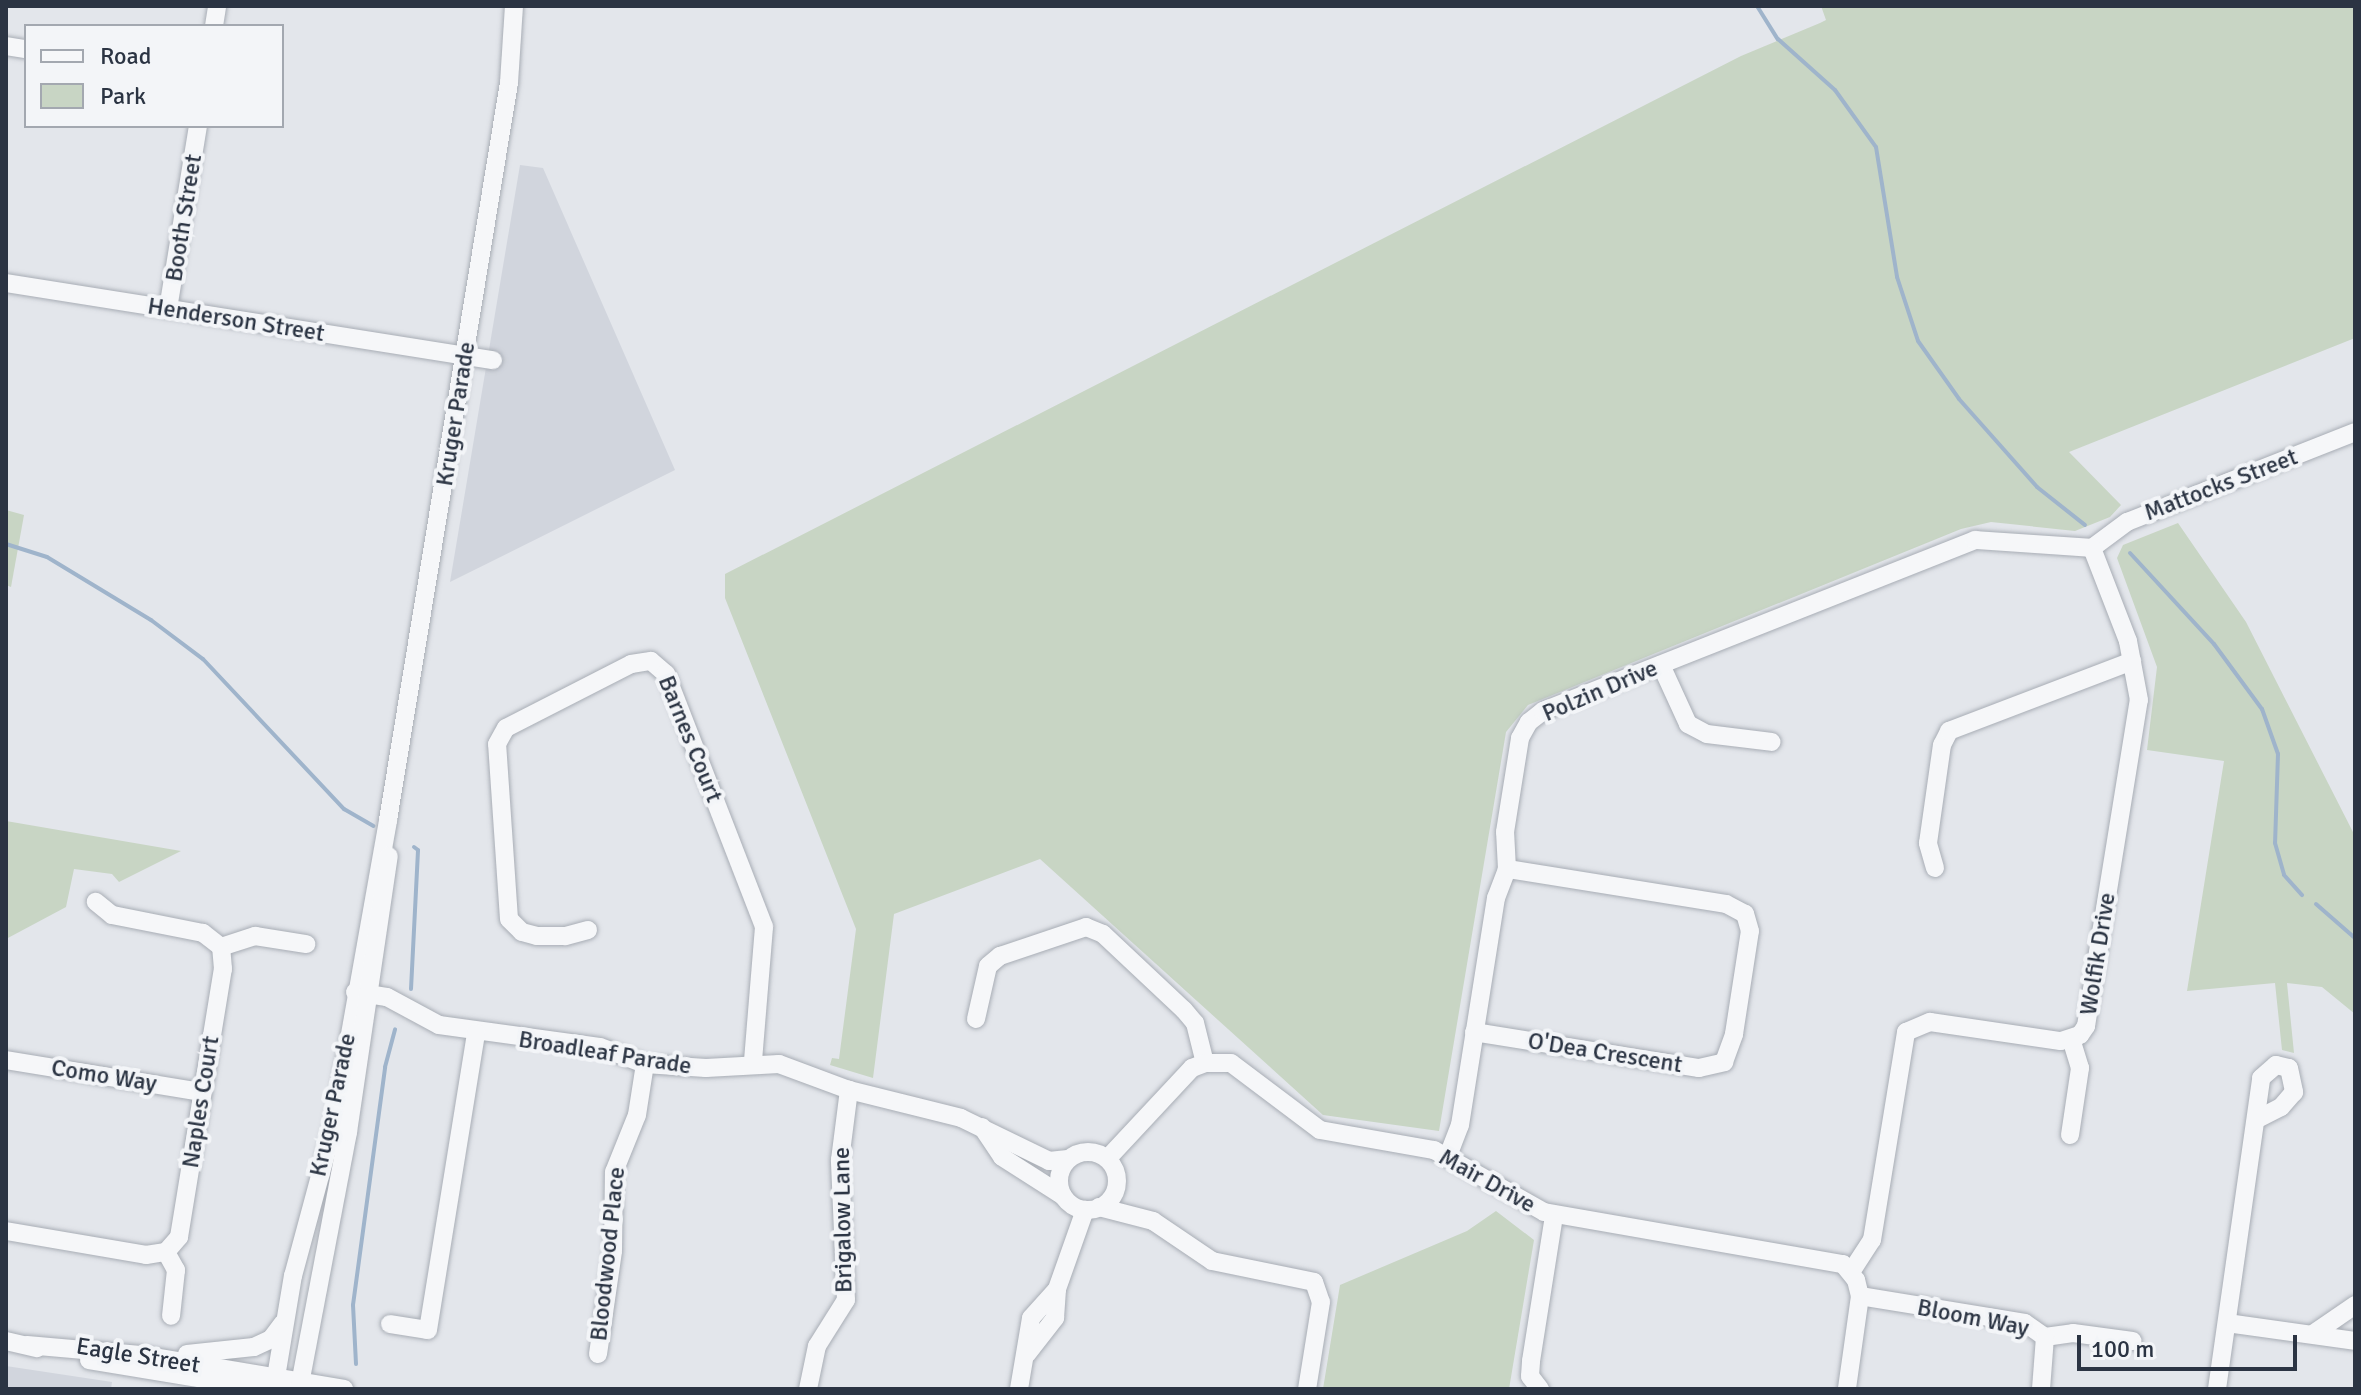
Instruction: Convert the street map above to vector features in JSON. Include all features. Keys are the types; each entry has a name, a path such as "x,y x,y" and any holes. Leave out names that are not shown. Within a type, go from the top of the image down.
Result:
{"street":[{"name":"Kruger Parade","path":"299,1386 515,48 514,6"},
{"name":"Booth Street","path":"168,309 198,128"},
{"name":"Henderson Street","path":"6,283 493,360"},
{"name":"Mattocks Street","path":"2092,548 2127,522 2355,432"},
{"name":"Polzin Drive","path":"1448,1156 1460,1125 1496,898 1507,869 1505,832 1520,738 1529,722 1543,711 1975,540 2092,548"},
{"name":"Wolfik Drive","path":"1851,1272 1872,1240 1906,1032 1930,1022 2071,1039 2086,1026 2139,700 2132,661 2092,548"},
{"name":"Barnes Court","path":"588,930 537,936 522,932 509,919 497,744 506,728 631,664 651,661 666,674 764,927 753,1062"},
{"path":"1935,868 1928,843 1942,745 1949,731 2132,661"},
{"path":"1661,665 1688,724 1707,734 1772,742"},
{"name":"O'Dea Crescent","path":"1474,1032 1699,1068 1724,1062 1731,1050 1750,931 1745,914 1726,904 1507,869"},
{"path":"96,902 112,915 203,933 221,947 255,936 306,944"},
{"path":"976,1019 988,966 1000,956 1086,927 1103,934 1184,1010 1195,1023 1205,1063 1183,1077 1108,1158"},
{"name":"Naples Court","path":"166,1252 179,1237 223,969 221,947"},
{"name":"Broadleaf Parade","path":"361,1001 387,997 411,1014 476,1033 600,1047 645,1064 706,1068 753,1062 779,1064 849,1090 982,1127 1035,1156 1068,1159"},
{"name":"Kruger Parade","path":"271,1385 361,1001"},
{"path":"390,1324 428,1330 476,1033"},
{"path":"2070,1135 2080,1068 2071,1039"},
{"name":"Como Way","path":"6,1060 202,1092"},
{"name":"Mair Drive","path":"1205,1063 1243,1068 1320,1130 1448,1156 1525,1204 1554,1215 1831,1259 1851,1272"},
{"name":"Bloodwood Place","path":"598,1354 613,1251 614,1172 637,1115 645,1064"},
{"name":"Brigalow Lane","path":"808,1389 817,1346 846,1300 840,1160 849,1090"},
{"path":"2217,1389 2257,1119"},
{"path":"982,1127 1002,1157 1063,1196 1092,1209 1138,1214"},
{"path":"1063,1196 1059,1176 1068,1159 1089,1151 1108,1158 1117,1181 1138,1214 1212,1261 1314,1282 1321,1302 1307,1389"},
{"path":"1019,1389 1031,1318 1057,1289 1092,1209 1114,1194 1117,1181"},
{"path":"1540,1389 1530,1376 1531,1361 1554,1215"},
{"path":"6,1231 146,1255 166,1252 176,1270 171,1316"},
{"path":"1847,1389 1860,1296 1851,1272"},
{"name":"Bloom Way","path":"1860,1296 2025,1323 2045,1337 2073,1333 2132,1341"},
{"path":"2313,1334 2355,1305"},
{"path":"141,1355 210,1355 254,1347 271,1339 284,1322"},
{"path":"2227,1323 2355,1341"},
{"path":"2041,1389 2045,1337"},
{"name":"Eagle Street","path":"6,1341 271,1385 344,1389"},
{"name":"Eagle Street","path":"27,1345 141,1355 271,1385"}],"shaded area":[{"path":"520,165 543,168 675,470 450,582"},
{"path":"6,1366 112,1382 111,1389 6,1389"}],"green space":[{"path":"1821,6 2355,6 2355,338 2069,452 2121,505 2110,517 2075,531 1991,522 1961,529 1528,705 1506,732 1439,1131 1323,1115 1040,859 894,914 873,1078 830,1065 832,1058 839,1059 856,929 725,598 725,574 1741,56 1826,20"},
{"path":"6,510 24,515 11,587 6,585"},
{"path":"2178,523 2246,622 2355,836 2355,1014 2322,987 2287,983 2294,1053 2282,1050 2275,983 2187,991 2224,761 2147,750 2157,667 2117,558 2123,545"},
{"path":"6,821 181,851 119,882 112,874 74,869 66,907 6,939"},
{"path":"1496,1211 1534,1240 1509,1389 1323,1389 1340,1285 1467,1231"}],"waterway":[{"path":"1757,6 1778,39 1835,90 1876,147 1897,277 1918,341 1959,399 2037,487 2085,525"},
{"path":"6,544 47,557 151,620 203,659 344,809 374,826"},
{"path":"2130,553 2214,644 2262,709 2278,754 2275,843 2284,875 2302,895"},
{"path":"411,989 418,850 414,847"},
{"path":"2316,904 2355,938"},
{"path":"356,1364 353,1305 385,1067 395,1029"}]}
